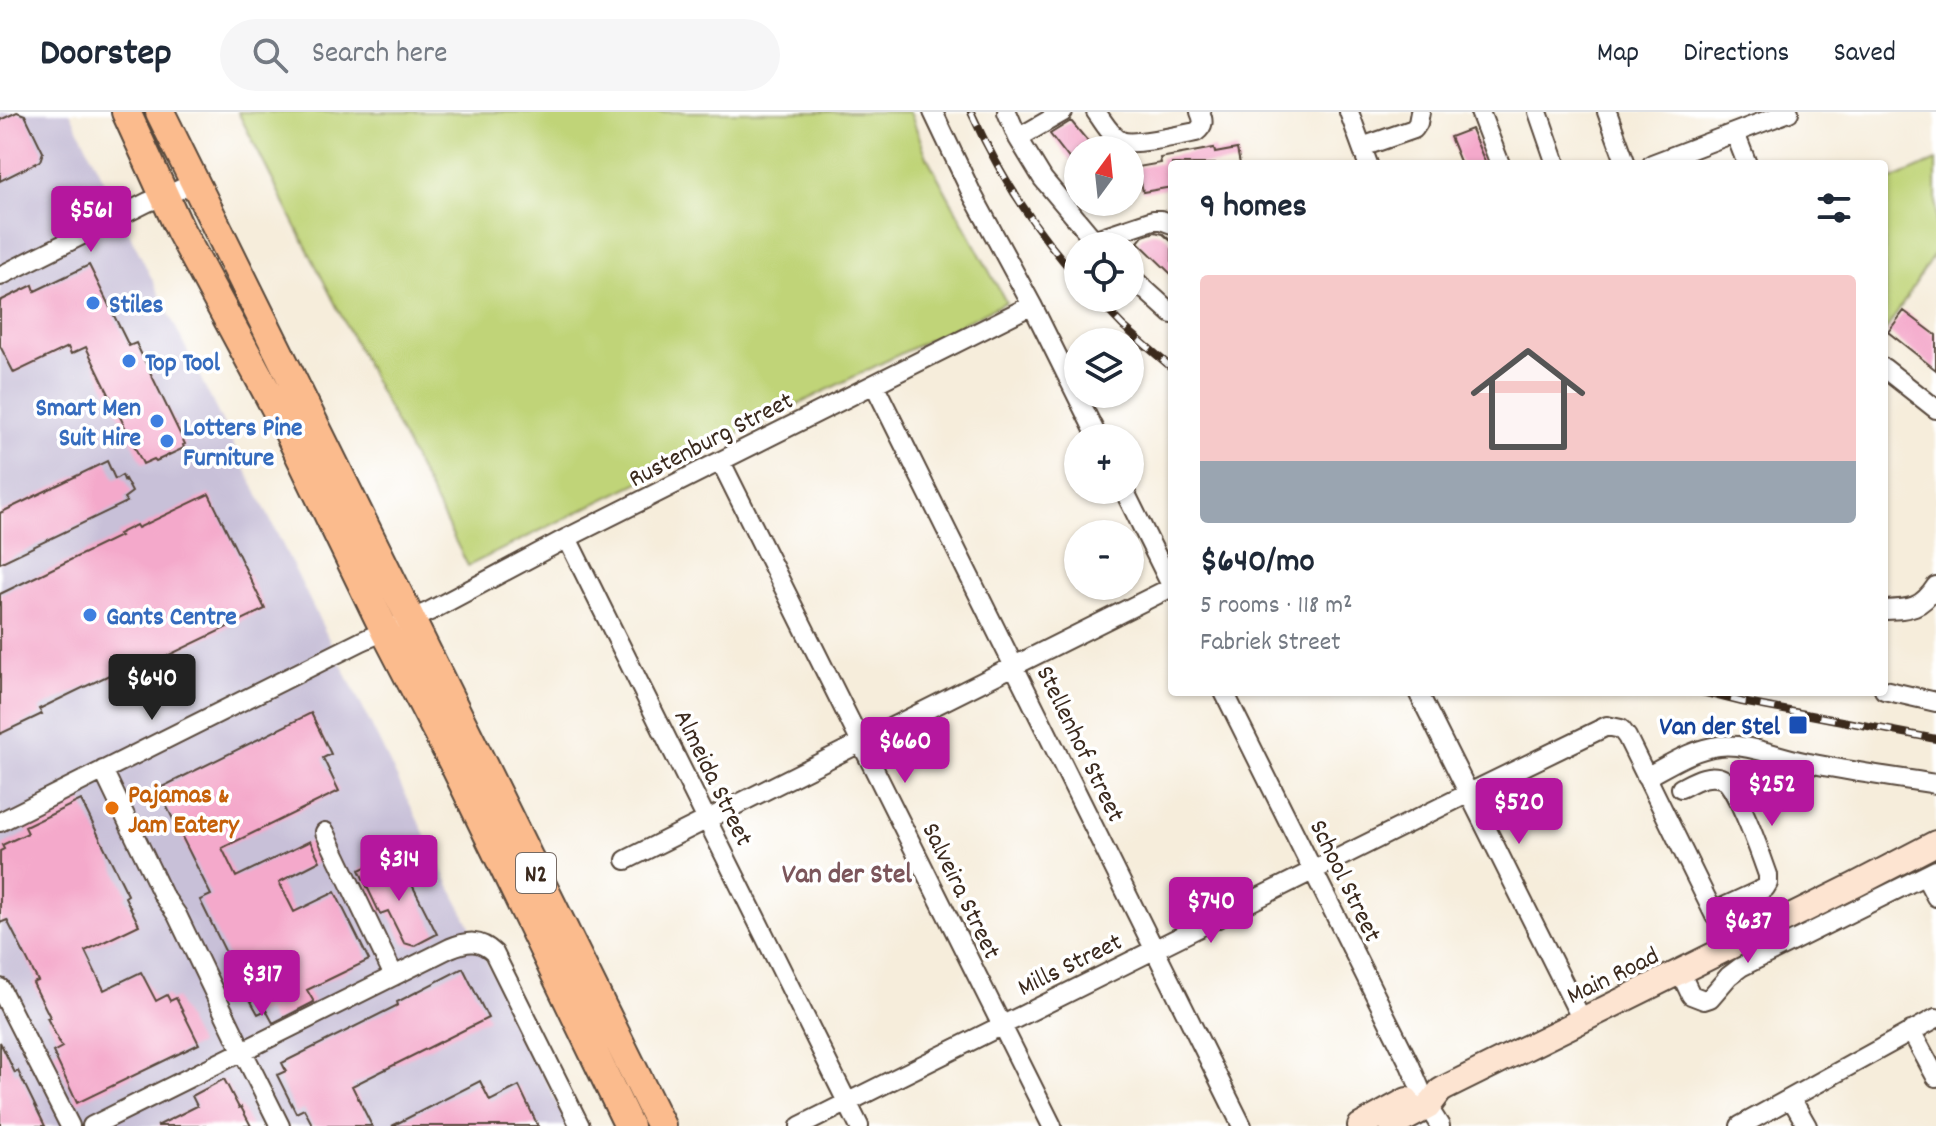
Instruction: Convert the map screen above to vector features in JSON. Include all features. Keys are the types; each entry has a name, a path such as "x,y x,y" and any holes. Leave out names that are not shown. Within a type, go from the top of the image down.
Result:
{"highway":[{"name":"N2","path":"126,112 180,230 288,431 385,631 455,766 629,1126"},
{"name":"N2","path":"160,112 661,1126"}],"main road":[{"name":"Main Road","path":"1392,1126 1582,1020 1936,843"},
{"name":"Main Road","path":"1360,1126 1432,1104"}],"street":[{"path":"933,112 1091,424"},
{"path":"1007,112 1018,138 1043,179 1087,232"},
{"path":"1018,138 1063,112"},
{"path":"1096,112 1113,135 1131,143 1196,132 1203,122 1200,112"},
{"path":"1349,112 1365,156 1414,129 1420,112"},
{"path":"1480,112 1498,160"},
{"path":"1538,112 1555,160"},
{"path":"1607,112 1625,160"},
{"path":"1663,160 1789,112"},
{"path":"1735,133 1745,160"},
{"path":"0,276 195,182"},
{"path":"1123,232 1153,220 1168,223"},
{"path":"1144,289 1168,310"},
{"name":"Rustenburg Street","path":"0,822 430,611 567,538 1032,305"},
{"path":"1888,371 1936,409"},
{"name":"Stellenhof Street","path":"874,384 1242,1126"},
{"name":"Salveira Street","path":"721,462 1052,1126"},
{"path":"1131,504 1168,579"},
{"name":"Almeida Street","path":"567,538 859,1126"},
{"path":"1888,610 1908,609 1920,604 1936,586"},
{"path":"626,860 1168,589"},
{"path":"1888,691 1936,702"},
{"name":"School Street","path":"1226,696 1432,1104"},
{"path":"1420,696 1582,1020"},
{"name":"Mills Street","path":"800,1126 1593,731 1607,726 1621,729 1646,777"},
{"path":"1681,788 1700,779 1725,780 1735,793 1768,875 1765,888 1714,914 1646,777 1706,748 1740,746 1807,763 1936,784"},
{"path":"103,770 280,1126"},
{"path":"325,832 394,976"},
{"path":"1680,972 1691,995 1704,1000 1710,998 1741,967 1930,873 1936,897"},
{"path":"92,1126 450,948 468,942 475,942 494,953 580,1126"},
{"path":"0,988 70,1126"},
{"path":"1740,1126 1935,1020"},
{"path":"1911,1031 1936,1077"},
{"path":"1791,1098 1807,1126"}],"shaded area":[{"path":"0,112 70,112 568,1126 0,1126"}],"green space":[{"path":"238,112 910,112 927,157 1006,302 468,566"},
{"path":"1936,161 1936,251 1888,327 1888,181"}],"building":[{"path":"17,112 25,115 43,152 40,161 0,181 0,120"},
{"path":"1071,121 1083,136 1064,136 1064,152 1050,134"},
{"path":"1471,129 1484,160 1459,160 1450,137"},
{"path":"1214,148 1215,153 1237,149 1239,160 1168,160 1168,188 1144,192 1144,166 1161,163 1160,158"},
{"path":"1155,232 1168,238 1168,271 1144,248 1144,236"},
{"path":"89,265 129,346 136,343 185,444 184,448 156,461 143,464 86,347 71,354 68,347 14,373 0,346 0,301 33,285 35,291"},
{"path":"1904,311 1936,335 1936,370 1888,332"},
{"path":"107,461 115,479 122,475 132,492 124,498 127,502 0,563 0,513"},
{"name":"Gants Centre","path":"209,494 265,609 113,682 109,675 39,709 42,714 0,734 0,594 120,536 118,534 136,525 138,528"},
{"path":"311,713 331,754 323,758 339,791 222,848 236,877 310,841 320,861 279,882 294,912 335,892 369,960 307,990 314,1002 273,1023 266,1010 258,1014 231,968 200,900 211,895 158,789"},
{"path":"81,800 128,895 125,897 139,925 85,951 104,990 141,972 156,1001 167,995 170,1001 176,998 199,1044 77,1103 53,1052 62,1047 33,983 38,981 7,920 0,923 0,851 4,849 2,845 28,833 25,827"},
{"path":"400,861 437,934 414,946 404,943 388,911 380,914 359,870 370,865 375,874"},
{"path":"463,968 488,1018 352,1086 372,1126 313,1126 304,1109 296,1113 277,1075 286,1071 282,1063 398,1005 397,1002"},
{"path":"0,1042 15,1073 18,1071 45,1126 0,1126"},
{"path":"224,1079 251,1126 157,1126 197,1106 192,1096"},
{"path":"480,1081 490,1101 519,1086 538,1126 392,1126"}],"railway":[{"path":"971,112 1018,199 1064,261"},
{"path":"1110,312 1168,365"},
{"path":"1718,696 1936,739"}],"place":[{"name":"Stiles","path":"93,303"},
{"name":"Top Tool","path":"129,361"},
{"name":"Smart Men Suit Hire","path":"157,421"},
{"name":"Lotters Pine Furniture","path":"167,441"},
{"name":"Gants Centre","path":"90,615"},
{"name":"Van der Stel","path":"1798,725"},
{"name":"Pajamas & Jam Eatery","path":"112,808"}],"district":[{"name":"Van der Stel","path":"847,872"}]}
